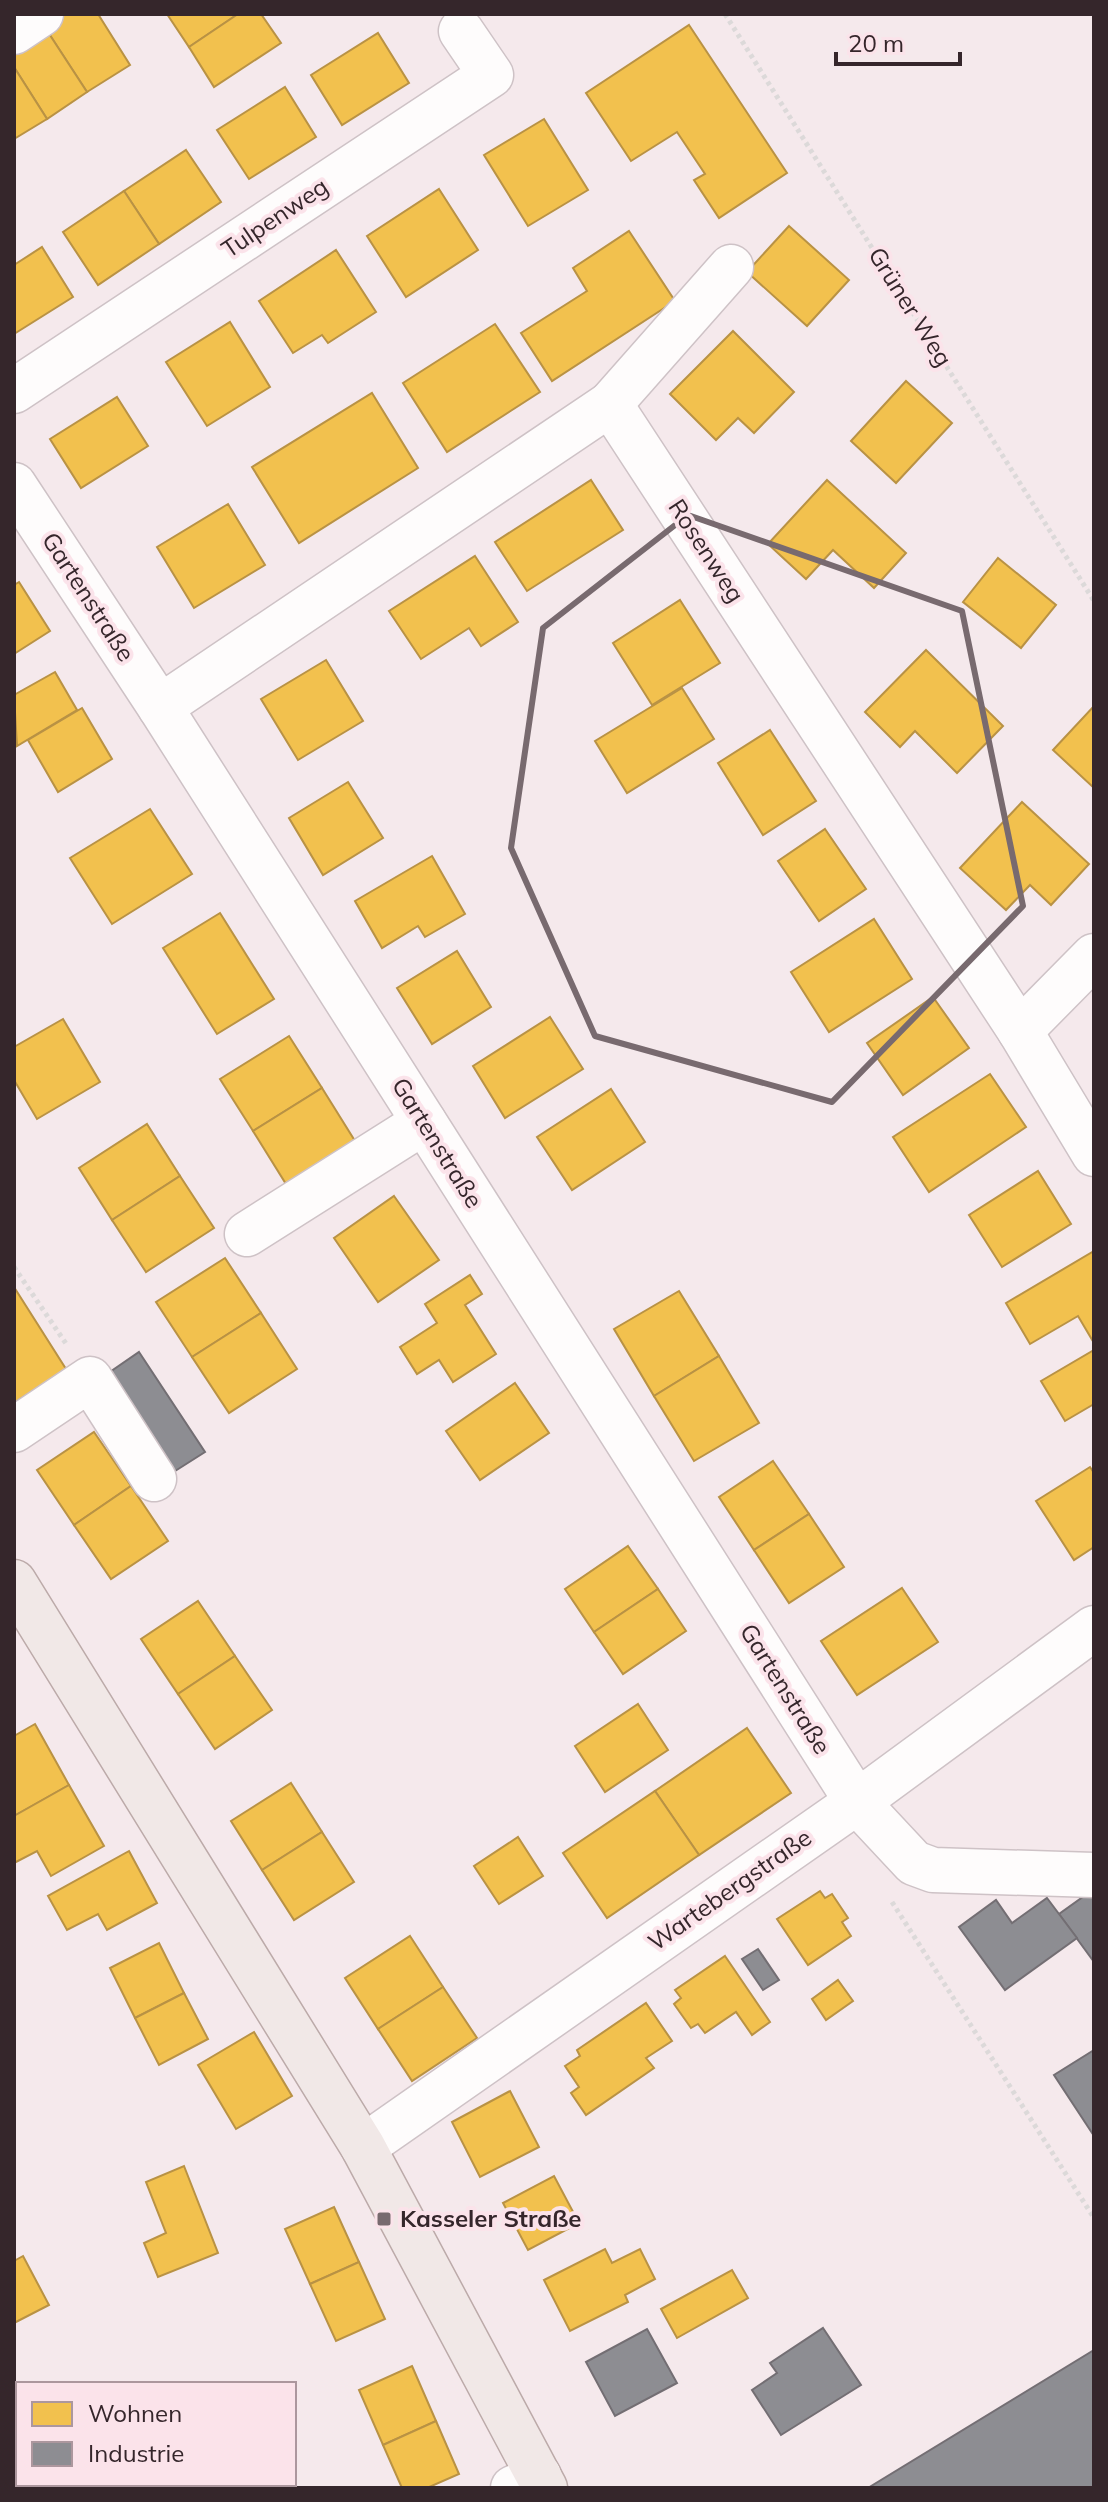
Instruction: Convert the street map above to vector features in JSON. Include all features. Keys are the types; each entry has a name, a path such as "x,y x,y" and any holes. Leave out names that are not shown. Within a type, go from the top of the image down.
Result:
{"main road":[{"path":"14,1582 363,2147 532,2484"}],"street":[{"path":"14,32 41,14"},
{"name":"Tulpenweg","path":"14,391 491,75 461,31"},
{"path":"160,707 610,404 731,267"},
{"name":"Rosenweg","path":"610,404 1020,1031 1094,1154"},
{"name":"Gartenstraße","path":"14,485 160,707 857,1802 914,1863 933,1870 1094,1875"},
{"path":"1020,1031 1094,956"},
{"path":"247,1234 424,1122"},
{"path":"14,1430 90,1379 154,1479"},
{"name":"Wartebergstraße","path":"363,2147 857,1802 1094,1628"}],"path":[{"name":"Grüner Weg","path":"725,14 1094,601"},
{"path":"14,1267 90,1379"},
{"path":"888,1896 1094,2218"}],"highlighted area":[{"path":"688,515 962,611 1023,906 832,1102 595,1036 511,848 543,628"}],"building: Wohnen":[{"path":"63,14 98,14 130,65 87,92 44,26"},
{"path":"167,14 238,14 189,47"},
{"path":"238,14 261,14 281,43 214,87 189,47"},
{"path":"689,25 787,173 719,218 694,180 705,174 677,132 631,161 586,93"},
{"path":"44,26 87,92 47,119 14,67 14,45"},
{"path":"378,33 409,83 342,125 311,75"},
{"path":"14,67 47,119 14,139"},
{"path":"285,87 316,137 249,179 217,130"},
{"path":"544,119 588,190 528,226 484,155"},
{"path":"186,150 221,202 159,244 124,191"},
{"path":"439,189 478,250 406,297 367,236"},
{"path":"124,191 159,244 98,285 63,232"},
{"path":"789,226 849,280 807,326 747,272"},
{"path":"629,231 675,301 552,381 521,333 587,291 573,268"},
{"path":"42,247 73,297 14,334 14,265"},
{"path":"336,250 376,312 328,343 322,335 293,353 259,301"},
{"path":"230,322 270,387 207,426 166,362"},
{"path":"495,324 540,392 447,452 403,383"},
{"path":"733,331 794,392 754,433 738,418 716,440 670,394"},
{"path":"906,381 952,423 896,483 851,441"},
{"path":"372,393 418,468 299,543 252,467"},
{"path":"117,397 148,446 81,488 50,439"},
{"path":"591,480 623,530 527,591 495,542"},
{"path":"827,480 906,553 874,588 833,550 806,579 768,544"},
{"path":"228,504 265,565 194,608 157,547"},
{"path":"475,556 518,622 481,646 469,628 421,659 389,611"},
{"path":"998,558 1056,605 1021,648 963,602"},
{"path":"19,582 50,631 14,654 14,585"},
{"path":"680,600 720,663 652,705 613,643"},
{"path":"926,650 1003,726 957,773 915,731 900,747 865,712"},
{"path":"326,660 363,721 298,760 261,699"},
{"path":"55,672 77,710 17,746 14,695"},
{"path":"682,688 714,739 627,793 595,741"},
{"path":"1094,706 1094,788 1053,750"},
{"path":"82,708 112,759 58,792 28,740"},
{"path":"770,730 816,801 763,835 718,763"},
{"path":"348,782 383,838 323,875 289,818"},
{"path":"1022,802 1089,864 1051,905 1030,885 1006,910 960,868"},
{"path":"150,809 192,874 112,924 70,858"},
{"path":"825,829 866,889 819,921 778,861"},
{"path":"432,856 465,914 425,937 418,926 382,948 355,901"},
{"path":"220,913 274,999 217,1034 163,948"},
{"path":"874,919 912,979 829,1032 791,972"},
{"path":"457,951 491,1007 432,1044 397,988"},
{"path":"933,997 969,1048 903,1095 867,1043"},
{"path":"550,1017 583,1069 505,1118 473,1066"},
{"path":"63,1019 100,1082 37,1119 14,1080 14,1047"},
{"path":"289,1036 322,1088 253,1131 220,1079"},
{"path":"990,1074 1026,1127 929,1192 893,1137"},
{"path":"322,1088 355,1141 286,1184 253,1131"},
{"path":"611,1089 645,1142 572,1190 537,1137"},
{"path":"147,1124 180,1176 112,1220 79,1168"},
{"path":"1038,1171 1071,1224 1002,1267 969,1215"},
{"path":"180,1176 214,1228 146,1272 112,1220"},
{"path":"394,1196 439,1260 378,1302 334,1238"},
{"path":"1094,1251 1094,1343 1078,1316 1030,1344 1006,1303"},
{"path":"225,1258 261,1313 192,1357 156,1302"},
{"path":"470,1275 482,1294 465,1305 496,1354 453,1382 439,1360 417,1374 400,1347 437,1323 425,1304"},
{"path":"14,1287 66,1369 14,1403"},
{"path":"679,1291 719,1356 654,1396 614,1329"},
{"path":"261,1313 297,1369 229,1413 192,1357"},
{"path":"1094,1350 1094,1404 1065,1421 1041,1381"},
{"path":"719,1356 759,1423 694,1461 654,1396"},
{"path":"515,1383 549,1433 480,1480 446,1431"},
{"path":"94,1432 131,1486 74,1525 37,1470"},
{"path":"773,1461 809,1514 754,1550 719,1497"},
{"path":"1090,1467 1094,1473 1094,1547 1074,1560 1036,1501"},
{"path":"131,1486 168,1541 111,1579 74,1525"},
{"path":"809,1514 844,1567 789,1603 754,1550"},
{"path":"628,1546 658,1589 594,1632 565,1589"},
{"path":"902,1588 938,1642 857,1695 821,1641"},
{"path":"658,1589 686,1631 623,1674 594,1632"},
{"path":"198,1601 235,1656 178,1694 141,1639"},
{"path":"235,1656 272,1710 215,1749 178,1694"},
{"path":"638,1704 668,1750 605,1792 575,1746"},
{"path":"35,1724 69,1785 14,1816 14,1736"},
{"path":"747,1728 791,1793 699,1855 655,1791"},
{"path":"291,1783 322,1832 262,1870 231,1821"},
{"path":"69,1785 104,1846 51,1876 37,1851 14,1863 14,1816"},
{"path":"655,1791 699,1855 607,1918 563,1853"},
{"path":"322,1832 354,1882 294,1920 262,1870"},
{"path":"518,1837 543,1876 499,1904 474,1866"},
{"path":"129,1851 157,1903 107,1930 98,1914 67,1930 48,1896"},
{"path":"820,1891 825,1898 832,1894 848,1918 842,1922 851,1936 808,1965 777,1919"},
{"path":"410,1936 443,1987 378,2029 345,1978"},
{"path":"159,1943 184,1993 135,2018 110,1968"},
{"path":"725,1956 770,2022 752,2035 736,2012 705,2033 698,2024 691,2028 674,2004 681,1998 675,1990"},
{"path":"838,1980 853,2001 826,2020 812,1999"},
{"path":"443,1987 477,2038 412,2081 378,2029"},
{"path":"184,1993 208,2039 159,2065 135,2018"},
{"path":"646,2003 672,2041 646,2058 654,2068 586,2115 571,2093 579,2087 565,2066 580,2056 577,2050"},
{"path":"254,2032 292,2096 236,2129 198,2065"},
{"path":"510,2091 539,2147 480,2177 452,2122"},
{"path":"184,2166 218,2253 158,2277 144,2243 166,2233 146,2182"},
{"path":"554,2176 579,2223 528,2250 503,2203"},
{"path":"334,2207 359,2262 310,2284 285,2229"},
{"path":"605,2249 612,2263 640,2249 655,2279 625,2295 628,2302 570,2331 544,2280"},
{"path":"23,2256 49,2305 14,2323 14,2261"},
{"path":"359,2262 385,2319 336,2341 310,2284"},
{"path":"732,2270 748,2298 677,2338 661,2309"},
{"path":"412,2366 436,2421 383,2445 359,2390"},
{"path":"436,2421 459,2474 427,2488 402,2488 383,2445"},
{"path":"170,2486 171,2488 114,2488"}],"building: Industrie":[{"path":"139,1352 205,1452 172,1473 107,1374"},
{"path":"1094,1889 1094,1962 1059,1914"},
{"path":"1047,1898 1077,1938 1005,1990 959,1927 996,1900 1012,1923"},
{"path":"758,1949 779,1980 763,1990 742,1959"},
{"path":"1094,2050 1094,2136 1054,2075"},
{"path":"823,2328 861,2385 781,2435 752,2390 777,2373 770,2363"},
{"path":"647,2329 677,2383 615,2416 586,2362"},
{"path":"1094,2350 1094,2488 868,2488"}],"place":[{"name":"Kasseler Straße","path":"384,2219"}]}
